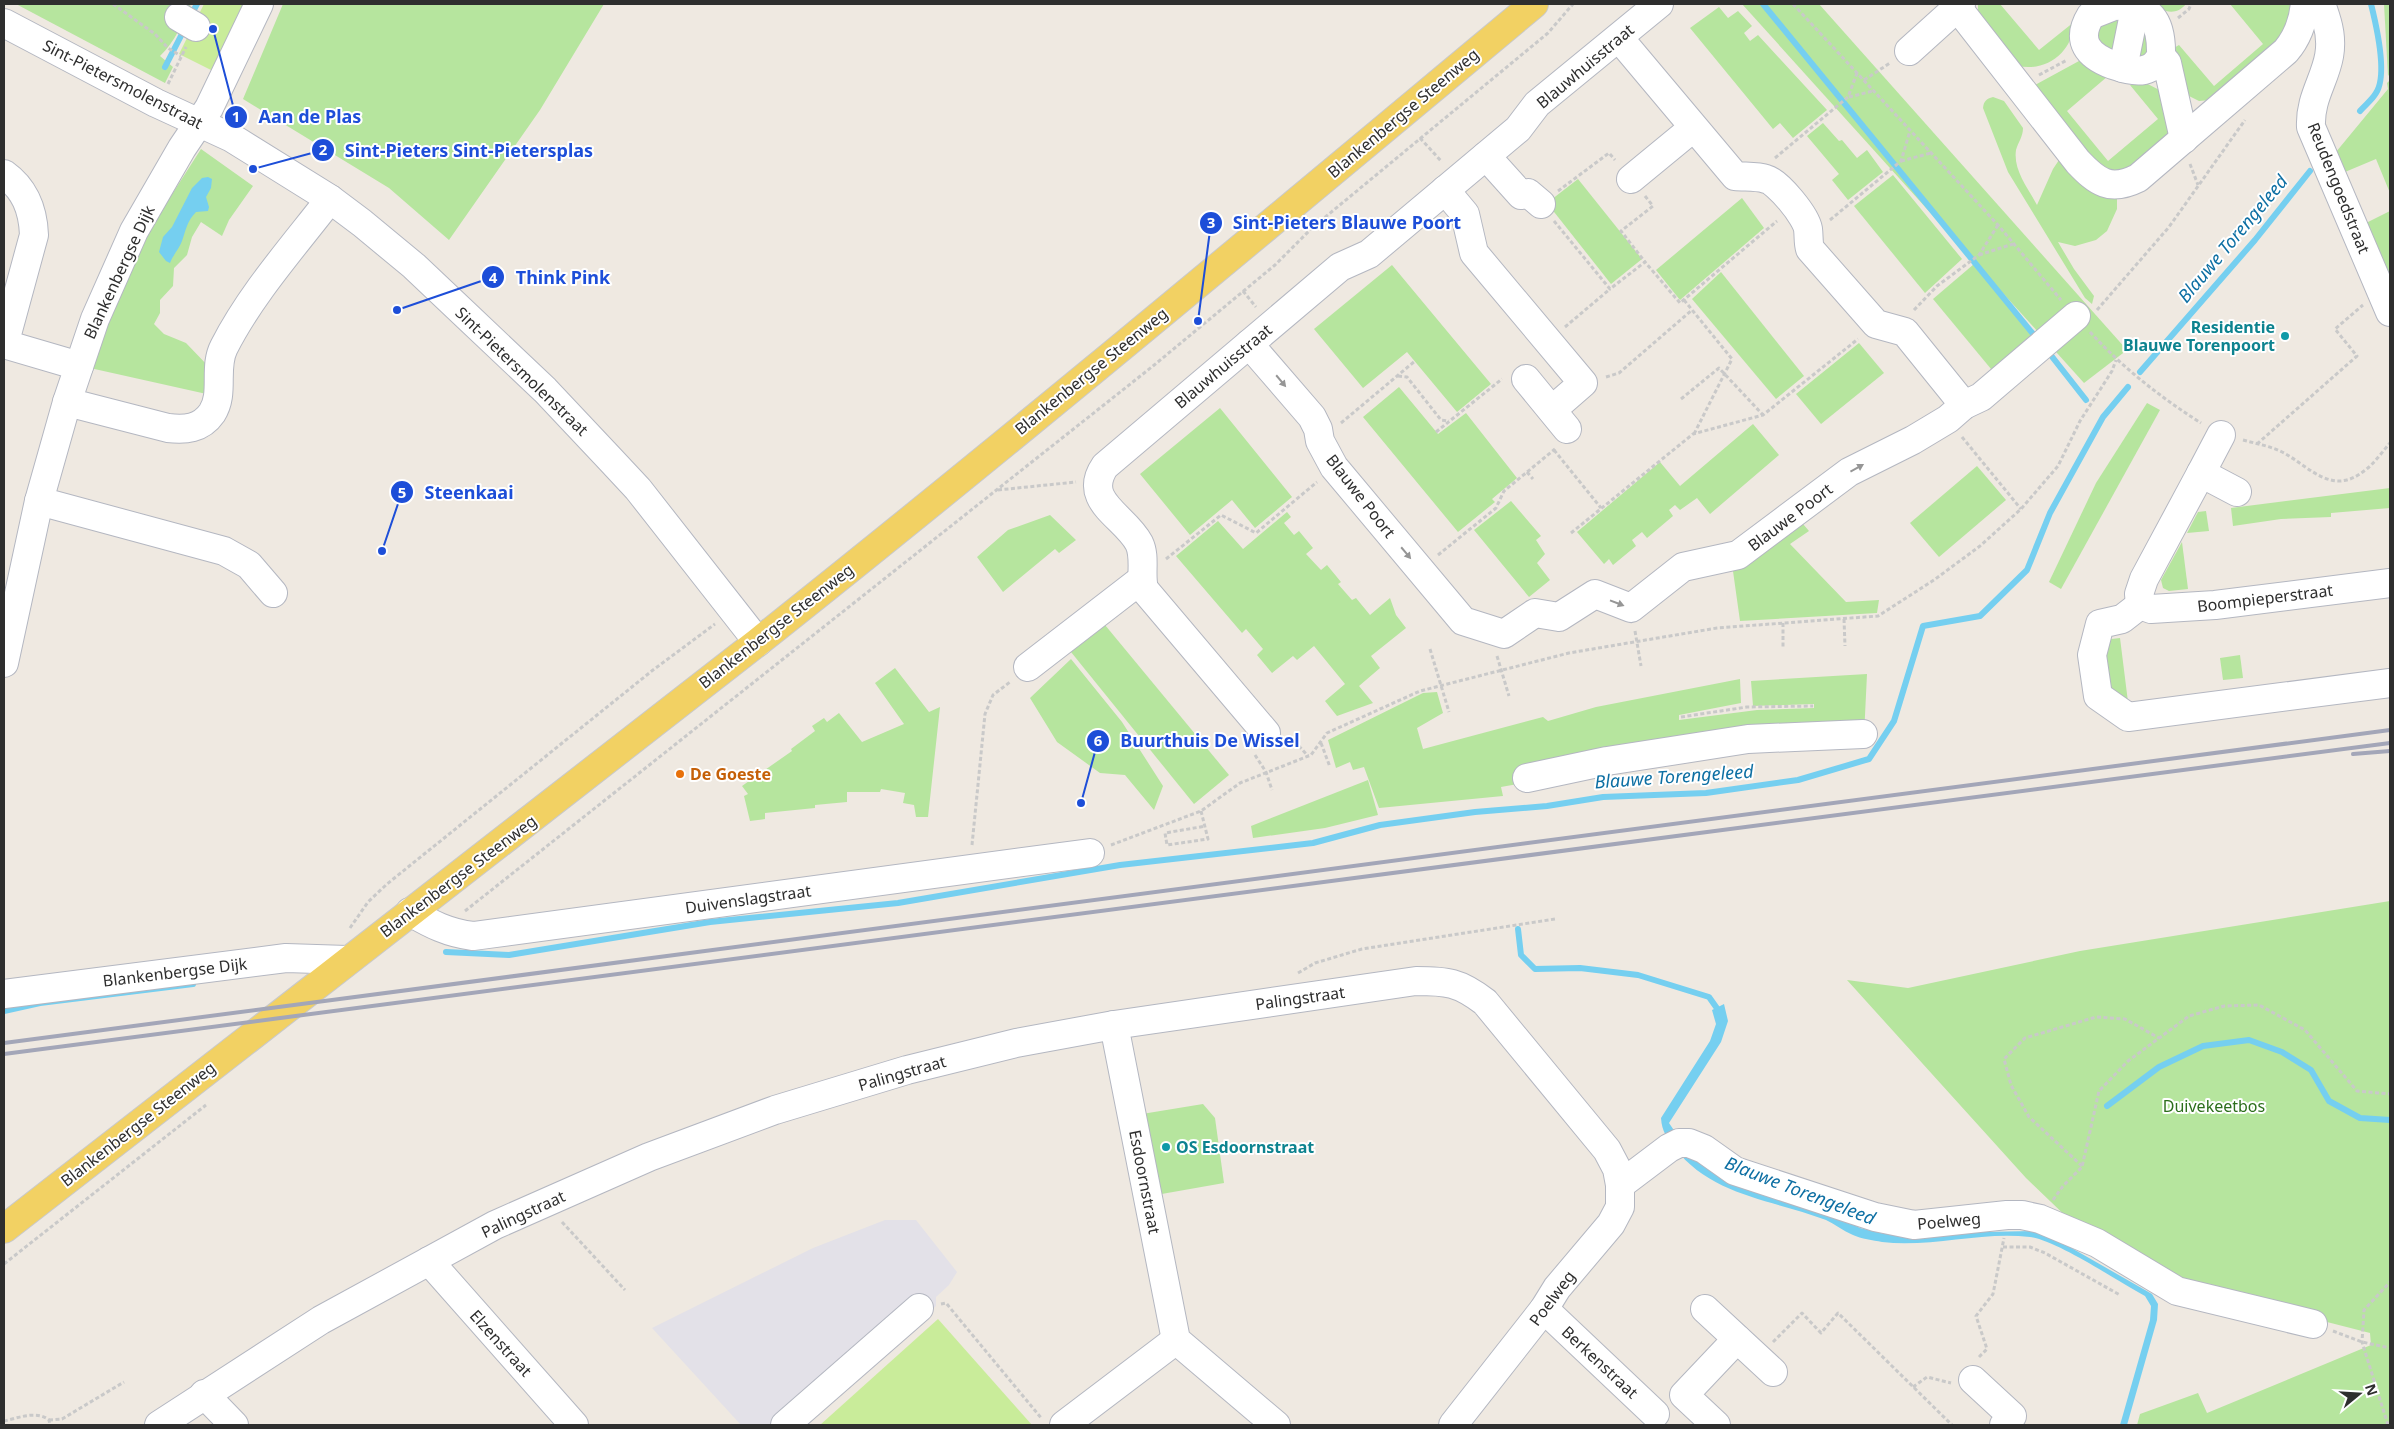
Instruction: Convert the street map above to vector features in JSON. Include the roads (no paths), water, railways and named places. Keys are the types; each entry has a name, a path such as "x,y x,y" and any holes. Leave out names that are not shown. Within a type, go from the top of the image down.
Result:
{"main road":[{"name":"Blankenbergse Steenweg","path":"4,1229 347,947 410,912 758,642 1224,262 1534,4"}],"street":[{"name":"Blankenbergse Dijk","path":"4,663 39,501 78,366 95,319 134,231 182,148 199,123 239,50 260,4"},
{"name":"Blauwhuisstraat","path":"1142,579 1143,559 1138,542 1099,496 1096,485 1098,475 1105,466 1340,267 1369,254 1518,129 1538,104 1660,4"},
{"path":"1910,50 1959,6 2078,162 2092,177 2102,182 2121,184 2138,178 2286,51 2294,42 2299,31 2305,4"},
{"name":"Reudengoedstraat","path":"2320,4 2330,33 2330,56 2323,81 2310,112 2311,127 2385,301"},
{"path":"2123,68 2136,5"},
{"path":"2136,5 2144,10 2156,23 2162,41 2161,56 2156,64 2143,71 2123,68 2096,58 2086,48 2085,30 2091,15 2114,6 2136,5"},
{"name":"Sint-Pietersmolenstraat","path":"4,23 156,103 232,138 330,199 414,266 545,390 638,489 758,642"},
{"path":"1619,38 1735,176 1766,178 1775,182 1804,218 1808,229 1807,238 1810,249 1886,326 1905,332 1956,412"},
{"path":"2161,56 2167,63 2184,139"},
{"path":"1631,179 1693,128"},
{"path":"1486,156 1521,195 1528,193 1540,204"},
{"path":"4,174 19,186 25,196 34,221 34,235 4,345 78,366"},
{"path":"1451,185 1465,214 1474,253 1583,383 1557,430 1526,378"},
{"path":"67,402 183,430 202,423 211,415 219,394 218,373 224,347 244,312 330,199"},
{"name":"Blauwe Poort","path":"1249,344 1312,418 1320,441 1334,467 1463,621 1504,634 1535,613 1559,617 1595,594 1631,608 1683,567 1738,555 1849,472 1913,440 1981,397 2042,346 2080,321"},
{"path":"2221,435 2144,578 2139,594 2140,605 2122,619 2100,624 2092,655 2098,696 2128,717 2390,682"},
{"path":"2201,473 2237,492"},
{"path":"39,501 224,551 249,565 273,592"},
{"path":"1028,667 1142,579 1144,588 1266,733"},
{"name":"Boompieperstraat","path":"2140,605 2151,609 2215,605 2390,583"},
{"path":"1527,778 1607,760 1748,739 1863,734"},
{"name":"Duivenslagstraat","path":"410,912 436,927 453,933 473,936 1090,853"},
{"name":"Blankenbergse Dijk","path":"4,994 286,958 347,947"},
{"name":"Palingstraat","path":"159,1425 204,1394 321,1320 428,1261 496,1225 649,1157 775,1110 907,1070 1007,1045 1114,1025 1416,981 1445,981 1470,990 1486,1002 1607,1150 1617,1169 1620,1185"},
{"name":"Esdoornstraat","path":"1114,1025 1176,1340"},
{"name":"Poelweg","path":"1453,1425 1544,1310 1557,1288 1611,1224 1620,1207 1620,1185 1669,1148 1679,1144 1689,1143 1704,1149 1735,1171 1875,1217 1914,1225 2007,1215 2022,1215 2040,1219 2097,1243 2177,1291 2313,1324"},
{"name":"Elzenstraat","path":"428,1261 574,1425"},
{"path":"785,1425 919,1308"},
{"path":"1705,1309 1765,1365"},
{"name":"Berkenstraat","path":"1544,1310 1650,1420 1684,1395 1737,1339"},
{"path":"1064,1425 1176,1340 1276,1425"},
{"path":"1969,1376 2012,1416 2004,1425"},
{"path":"204,1394 234,1425"},
{"path":"1684,1395 1716,1425"}],"water":[{"path":"208,177 212,179 211,188 206,197 209,207 208,211 196,212 193,215 181,244 170,263 159,252 163,237 172,227 192,188 202,178"},
{"path":"1724,1004 1728,1021 1721,1042 1669,1123 1688,1151 1708,1169 1740,1185 1831,1213 1860,1228 1885,1234 2033,1231 2061,1242 2152,1294 2158,1304 2157,1320 2127,1425 2120,1425 2150,1320 2151,1306 2145,1296 2088,1262 2042,1240 2030,1237 1993,1236 1900,1243 1863,1238 1849,1233 1826,1220 1725,1187 1706,1177 1690,1164 1667,1138 1662,1127 1661,1118 1710,1041 1716,1024 1712,1010"}],"waterway":[{"path":"190,17 197,4"},
{"path":"1763,4 2038,340"},
{"name":"Blauwe Torengeleed","path":"2360,111 2376,93 2381,74 2380,49 2371,4"},
{"path":"165,67 185,28"},
{"name":"Blauwe Torengeleed","path":"2140,372 2255,240 2310,171"},
{"path":"2046,349 2086,400"},
{"path":"446,952 509,955 710,922 898,903 1120,865 1313,843 1380,825 1475,812 1547,806 1603,797 1706,793 1798,780 1869,759 1894,721 1923,626 1980,616 2027,570 2050,513 2103,417 2128,387"},
{"name":"Blauwe Torengeleed","path":"1518,929 1521,955 1535,969 1580,968 1638,975 1709,997 1721,1014"},
{"path":"4,1011 40,1003 193,984"},
{"path":"2107,1106 2159,1067 2203,1046 2249,1040 2282,1052 2311,1070 2329,1101 2360,1118 2390,1120"}],"railway":[{"path":"4,1043 2390,730"},
{"path":"4,1054 2390,743"},
{"path":"2353,754 2390,751"}],"place":[{"name":"Aan de Plas","path":"213,29"},
{"name":"Sint-Pieters Sint-Pietersplas","path":"253,169"},
{"name":"Think Pink","path":"397,310"},
{"name":"Sint-Pieters Blauwe Poort","path":"1198,321"},
{"name":"Residentie Blauwe Torenpoort","path":"2285,336"},
{"name":"Steenkaai","path":"382,551"},
{"name":"De Goeste","path":"680,774"},
{"name":"Buurthuis De Wissel","path":"1081,803"},
{"name":"OS Esdoornstraat","path":"1166,1147"}],"park label":[{"name":"Duivekeetbos","path":"2214,1106"}]}
